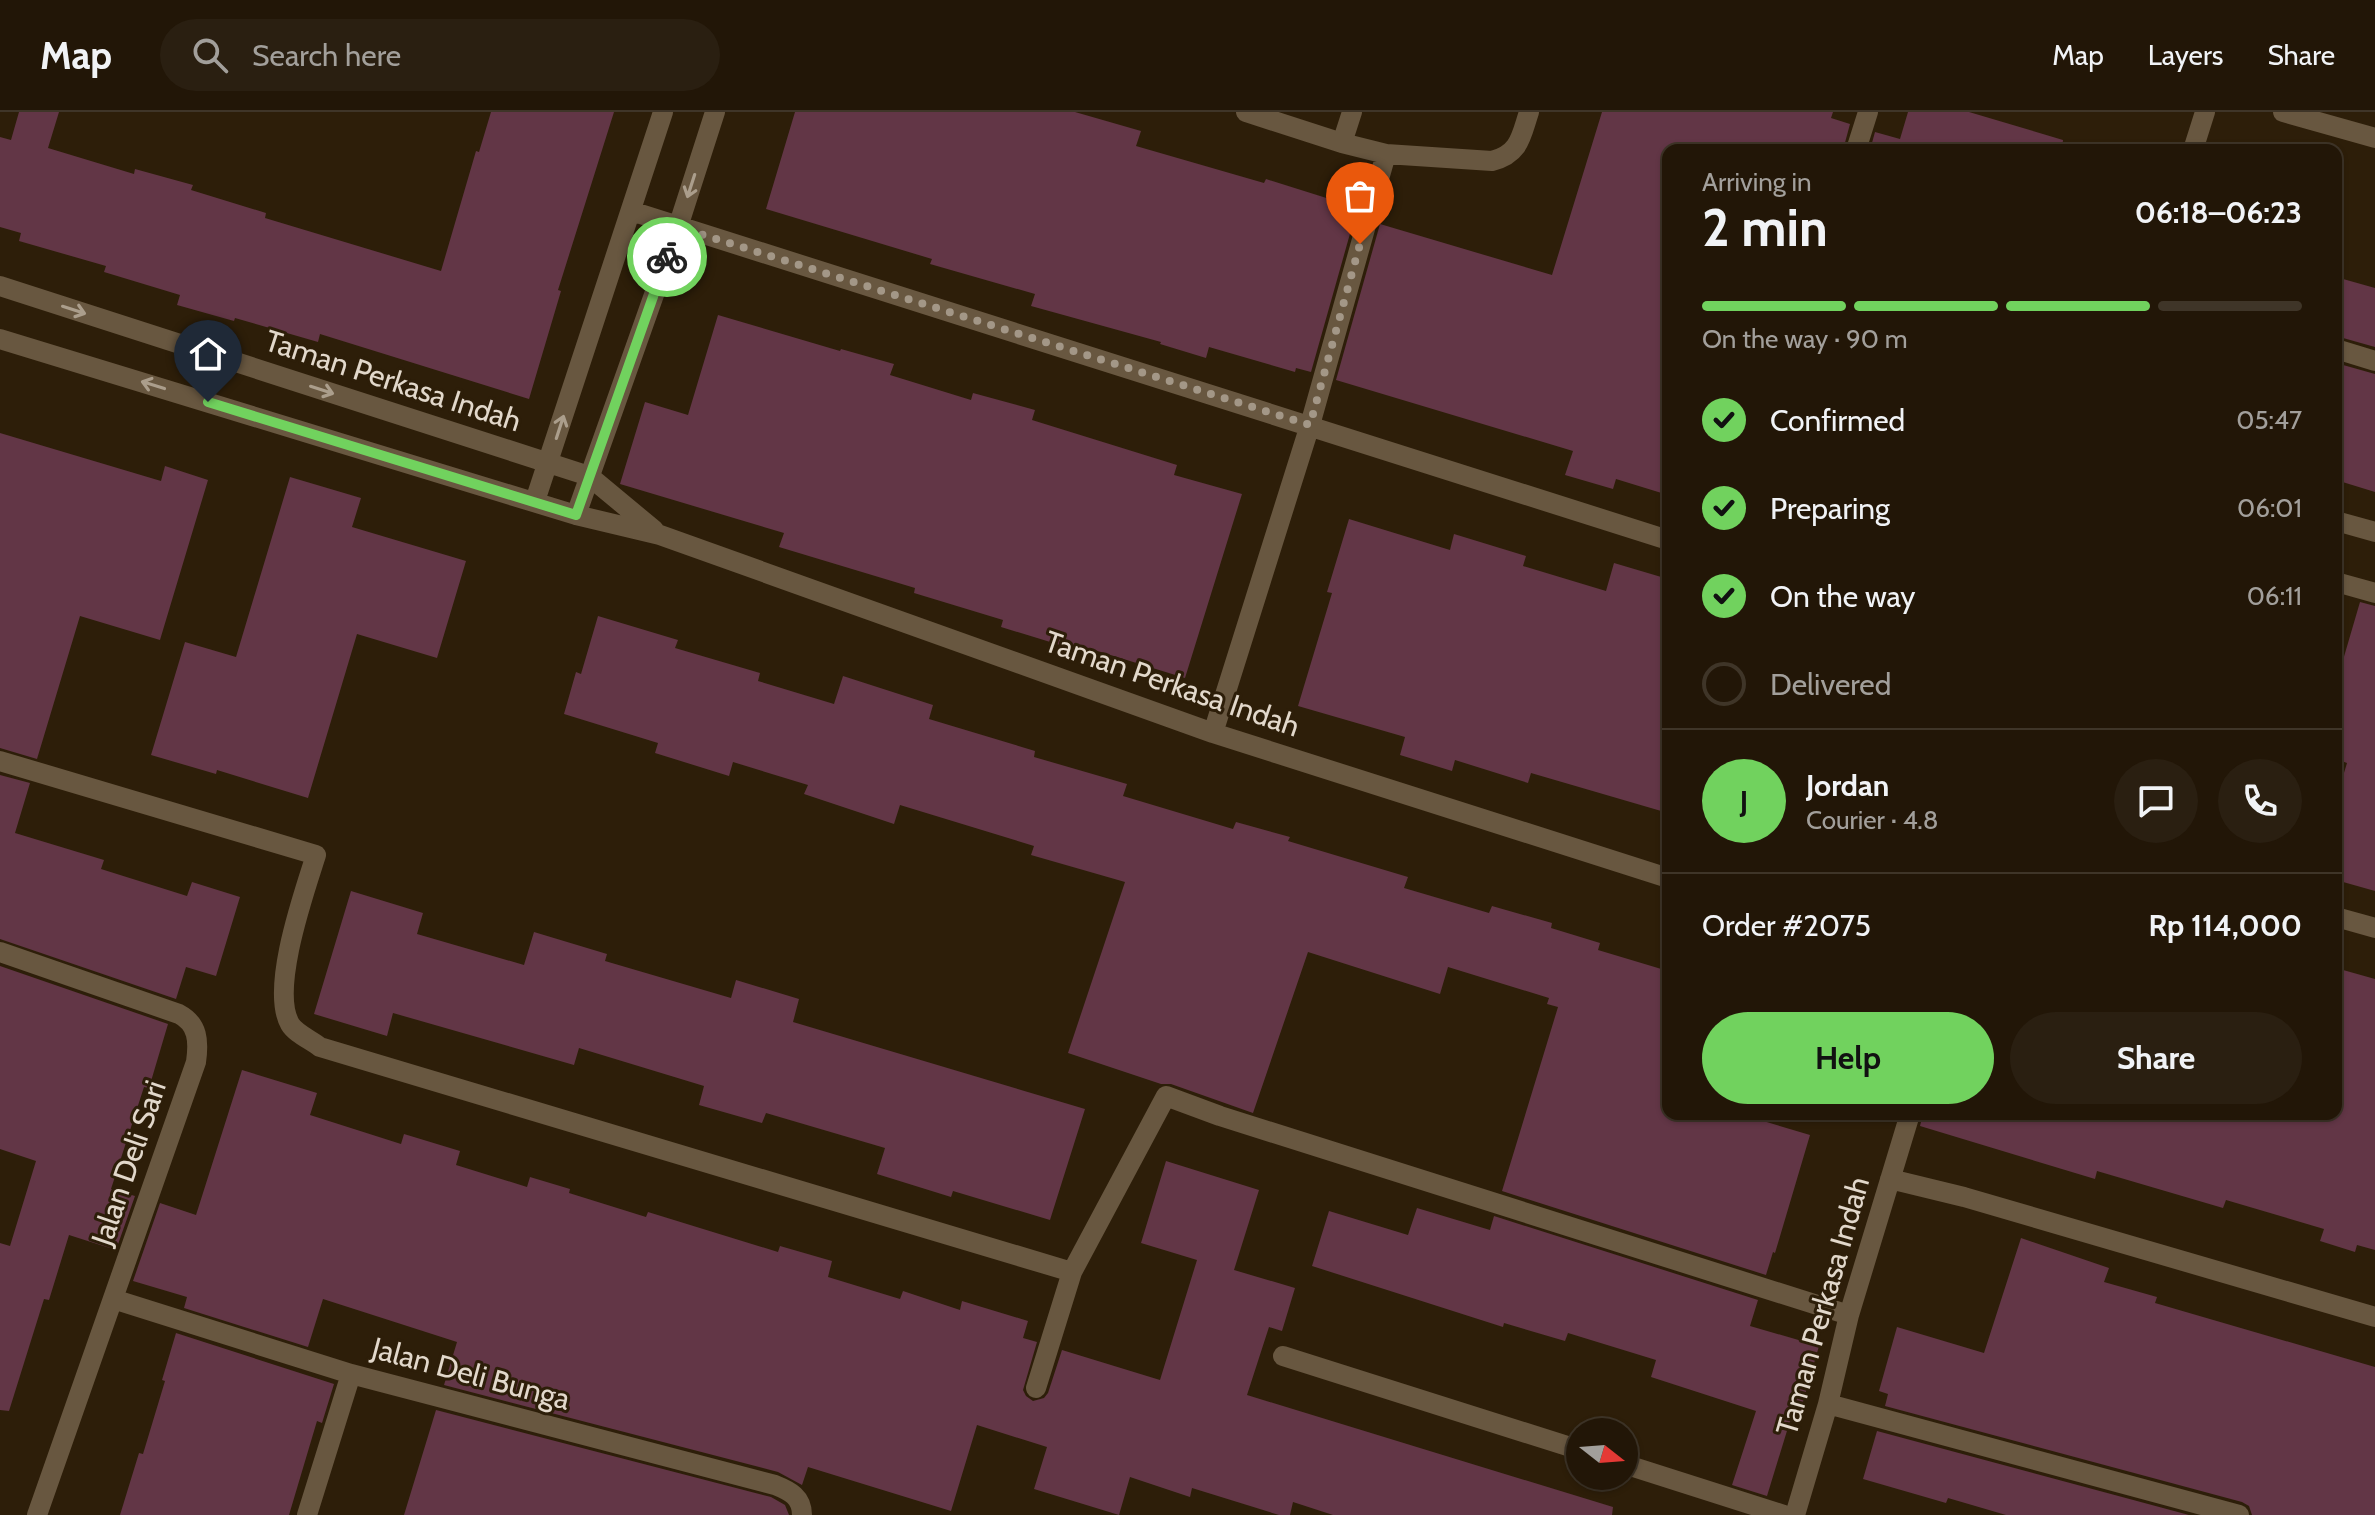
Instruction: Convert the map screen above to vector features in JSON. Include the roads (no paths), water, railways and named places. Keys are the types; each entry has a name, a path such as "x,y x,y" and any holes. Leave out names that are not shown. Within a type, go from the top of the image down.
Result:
{"street":[{"path":"535,501 663,112"},
{"path":"576,515 678,227 715,112"},
{"path":"1246,112 1386,154 1492,161 1503,158 1517,147 1529,112"},
{"path":"1342,143 1352,112"},
{"path":"1858,144 1868,112"},
{"path":"2195,144 2205,112"},
{"path":"2283,112 2375,138"},
{"path":"1213,733 1310,425 1386,154"},
{"path":"631,211 1662,538"},
{"name":"Taman Perkasa Indah","path":"0,286 589,476 660,535"},
{"name":"Taman Perkasa Indah","path":"0,339 576,515 660,535 1213,733 1662,876"},
{"path":"2342,351 2375,361"},
{"path":"2342,523 2375,532"},
{"path":"2342,584 2375,593"},
{"path":"0,761 316,855 288,959 282,995 291,1025 320,1047 1072,1272"},
{"path":"2342,919 2375,928"},
{"name":"Jalan Deli Sari","path":"0,952 167,1008 189,1019 198,1044 196,1062 37,1515"},
{"path":"1036,1388 1072,1272 1166,1096 1220,1116 1849,1315"},
{"name":"Taman Perkasa Indah","path":"1795,1515 1828,1404 1849,1315 1908,1120"},
{"path":"1890,1179 1964,1197 2375,1317"},
{"name":"Jalan Deli Bunga","path":"113,1299 351,1374 775,1485 795,1496 802,1508 802,1515"},
{"path":"1283,1356 1566,1446"},
{"path":"307,1515 351,1374"},
{"path":"1828,1404 2239,1515"},
{"path":"1638,1468 1784,1515"}]}
